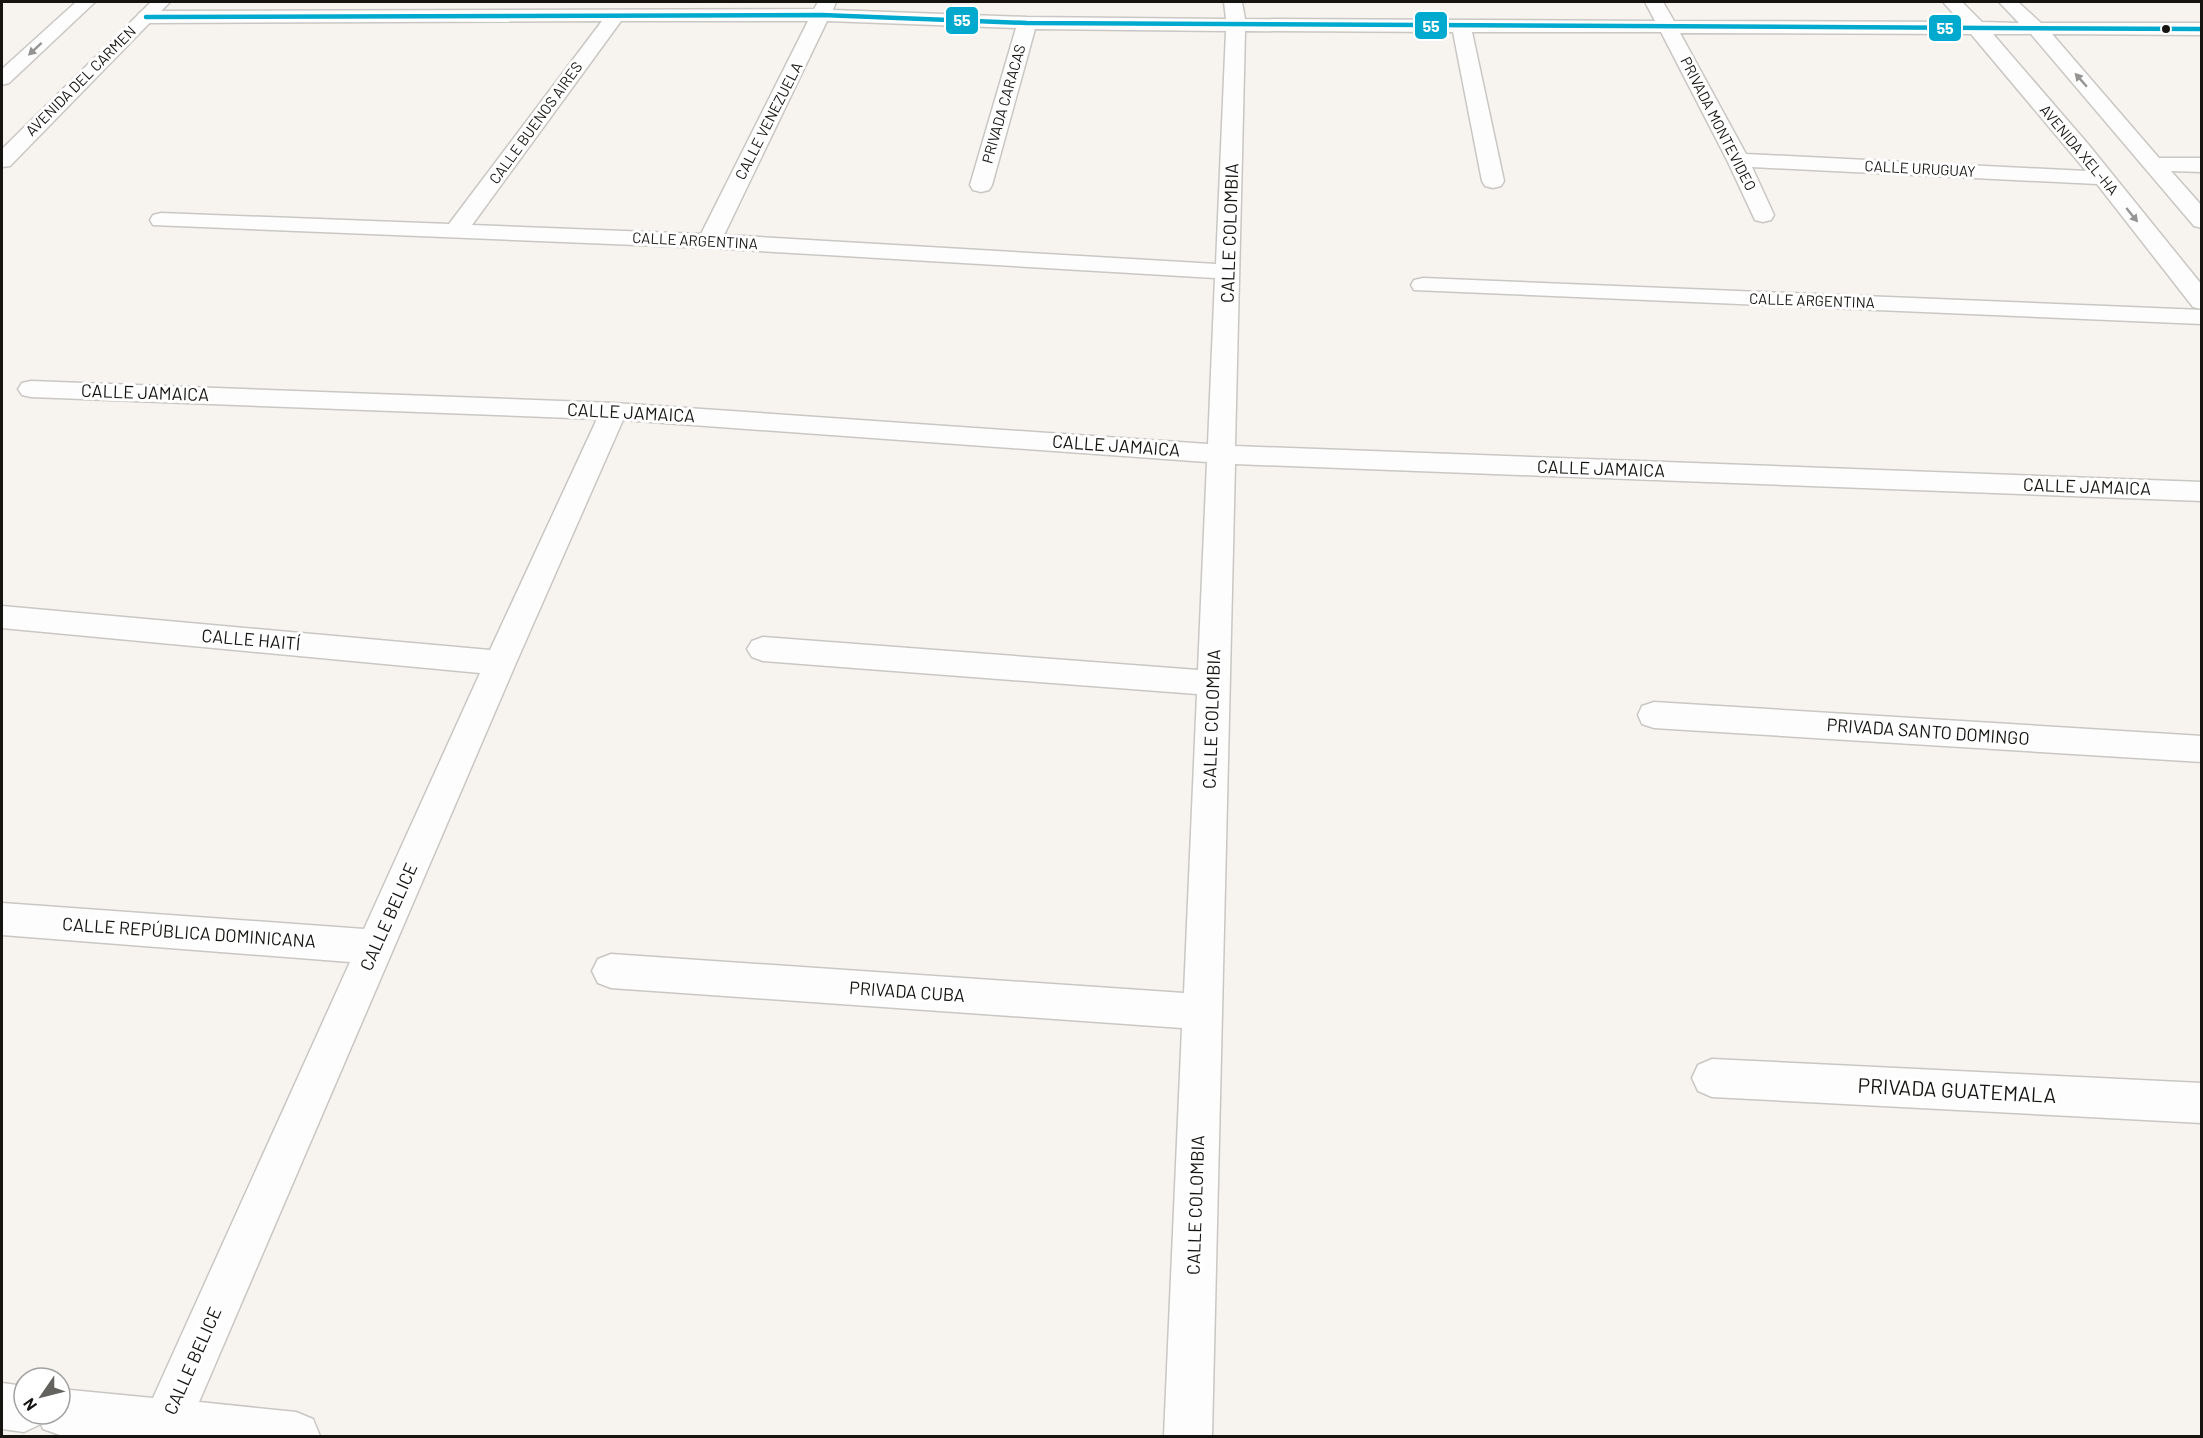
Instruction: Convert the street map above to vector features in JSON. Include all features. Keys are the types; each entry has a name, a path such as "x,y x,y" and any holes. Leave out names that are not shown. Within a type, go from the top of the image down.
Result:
{"street":[{"path":"2,80 86,2"},
{"name":"AVENIDA DEL CARMEN","path":"2,161 162,2"},
{"name":"PRIVADA MONTEVIDEO","path":"1654,2 1738,160 1763,215"},
{"name":"AVENIDA XEL-HA","path":"1952,2 1978,29 2202,302"},
{"path":"2008,2 2037,29 2202,221"},
{"name":"AVENIDA DEL CARMEN","path":"146,17 406,9 615,15 825,8 1027,23 1235,13 1461,25 2202,29"},
{"name":"CALLE VENEZUELA","path":"709,241 825,8"},
{"name":"CALLE COLOMBIA","path":"1188,1437 1229,272 1235,13"},
{"name":"CALLE BUENOS AIRES","path":"456,231 615,15"},
{"name":"PRIVADA CARACAS","path":"981,185 1027,23"},
{"path":"1461,25 1493,181"},
{"name":"CALLE URUGUAY","path":"1738,160 2102,178"},
{"path":"2152,164 2202,165"},
{"name":"CALLE ARGENTINA","path":"161,220 709,241 1229,272"},
{"name":"CALLE ARGENTINA","path":"1423,285 2202,317"},
{"name":"CALLE JAMAICA","path":"31,389 614,411 1221,454 2202,492"},
{"name":"CALLE BELICE","path":"166,1423 500,663 614,411"},
{"name":"CALLE HAITÍ","path":"2,617 500,663"},
{"path":"763,649 1213,683"},
{"name":"PRIVADA SANTO DOMINGO","path":"1654,715 2202,749"},
{"name":"CALLE REPÚBLICA DOMINICANA","path":"2,919 376,947"},
{"name":"PRIVADA CUBA","path":"611,971 1203,1012"},
{"name":"PRIVADA GUATEMALA","path":"1712,1078 2202,1103"},
{"path":"72,1413 296,1437"}],"transit line":[{"name":"55","path":"146,17 822,15 1027,23 2202,29"}]}
